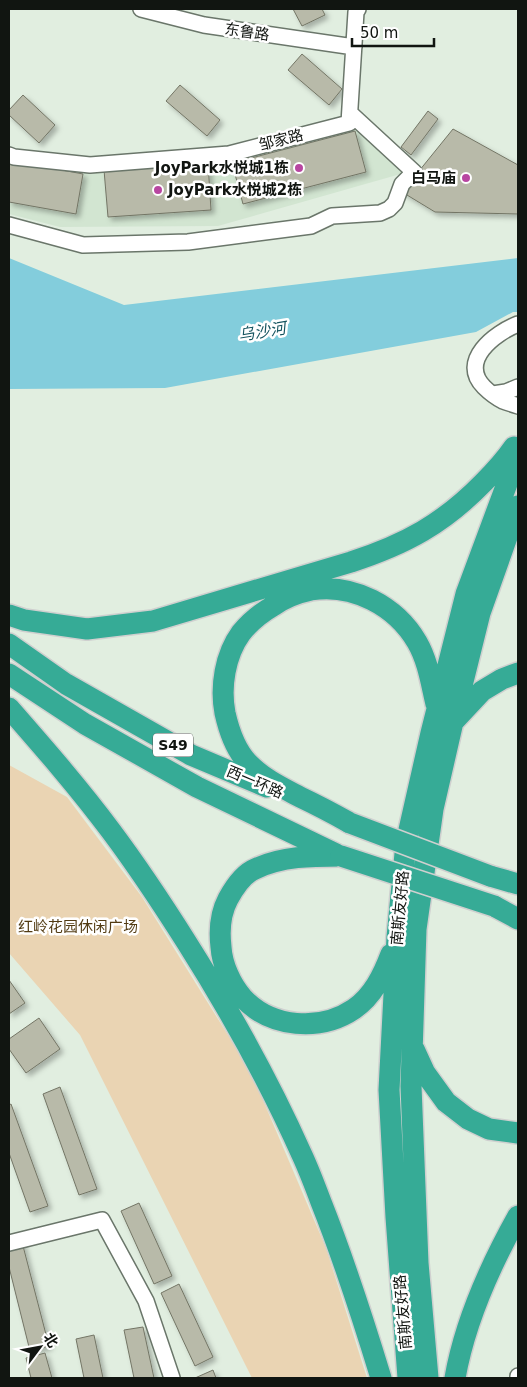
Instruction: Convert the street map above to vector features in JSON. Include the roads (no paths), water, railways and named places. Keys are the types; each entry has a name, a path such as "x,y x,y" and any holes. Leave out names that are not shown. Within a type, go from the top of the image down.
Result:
{"highway":[{"path":"9,615 24,620 87,629 154,621 382,552 412,538 459,507 504,461 518,440"},
{"name":"南斯友好路","path":"428,1378 418,1253 411,1086 416,930 434,809 445,715 466,594 518,454"},
{"name":"南斯友好路","path":"408,1378 396,1217 390,1090 397,937 406,842 445,715 518,506"},
{"path":"350,823 268,780 248,763 235,746 227,723 223,700 225,676 230,653 241,633 258,615 285,598 311,590 337,589 358,594 375,602 391,612 406,626 418,643 445,715 502,679 518,673"},
{"name":"西一环路","path":"9,644 66,684 191,755 350,823 490,876 518,884"},
{"name":"西一环路","path":"9,674 85,724 197,787 341,856 494,906 518,912"},
{"path":"9,708 110,830 151,886 231,1016 268,1083 303,1156 336,1241 364,1321 381,1378"},
{"path":"341,856 277,860 253,869 234,887 223,907 219,930 222,957 229,978 242,998 260,1011 285,1023 311,1024 332,1020 354,1009 369,996 383,975 397,937"},
{"path":"490,876 518,879"},
{"path":"494,906 518,919"},
{"path":"412,1046 425,1073 446,1102 468,1119 490,1129 518,1133"},
{"path":"455,1378 474,1309 499,1250 518,1216"}],"street":[{"name":"东鲁路","path":"141,9 204,26 354,47"},
{"path":"9,225 83,245 188,242 311,226 332,216 380,212 389,209 395,203 402,184 414,172 350,113 356,12 358,9"},
{"name":"邹家路","path":"9,155 90,165 229,154 349,123 350,113"},
{"path":"518,324 487,343 481,349 476,364 476,374 480,383 502,401 518,406"},
{"path":"493,394 506,392 518,387"},
{"path":"9,1243 102,1220 146,1301 172,1378"}],"water":[{"name":"乌沙河","path":"9,258 124,305 518,258 518,312 513,312 476,332 165,388 9,389"}],"place":[{"name":"JoyPark水悦城1栋","path":"299,168"},
{"name":"白马庙","path":"466,178"},
{"name":"JoyPark水悦城2栋","path":"158,190"}],"park label":[{"name":"红岭花园休闲广场","path":"78,927"}]}
